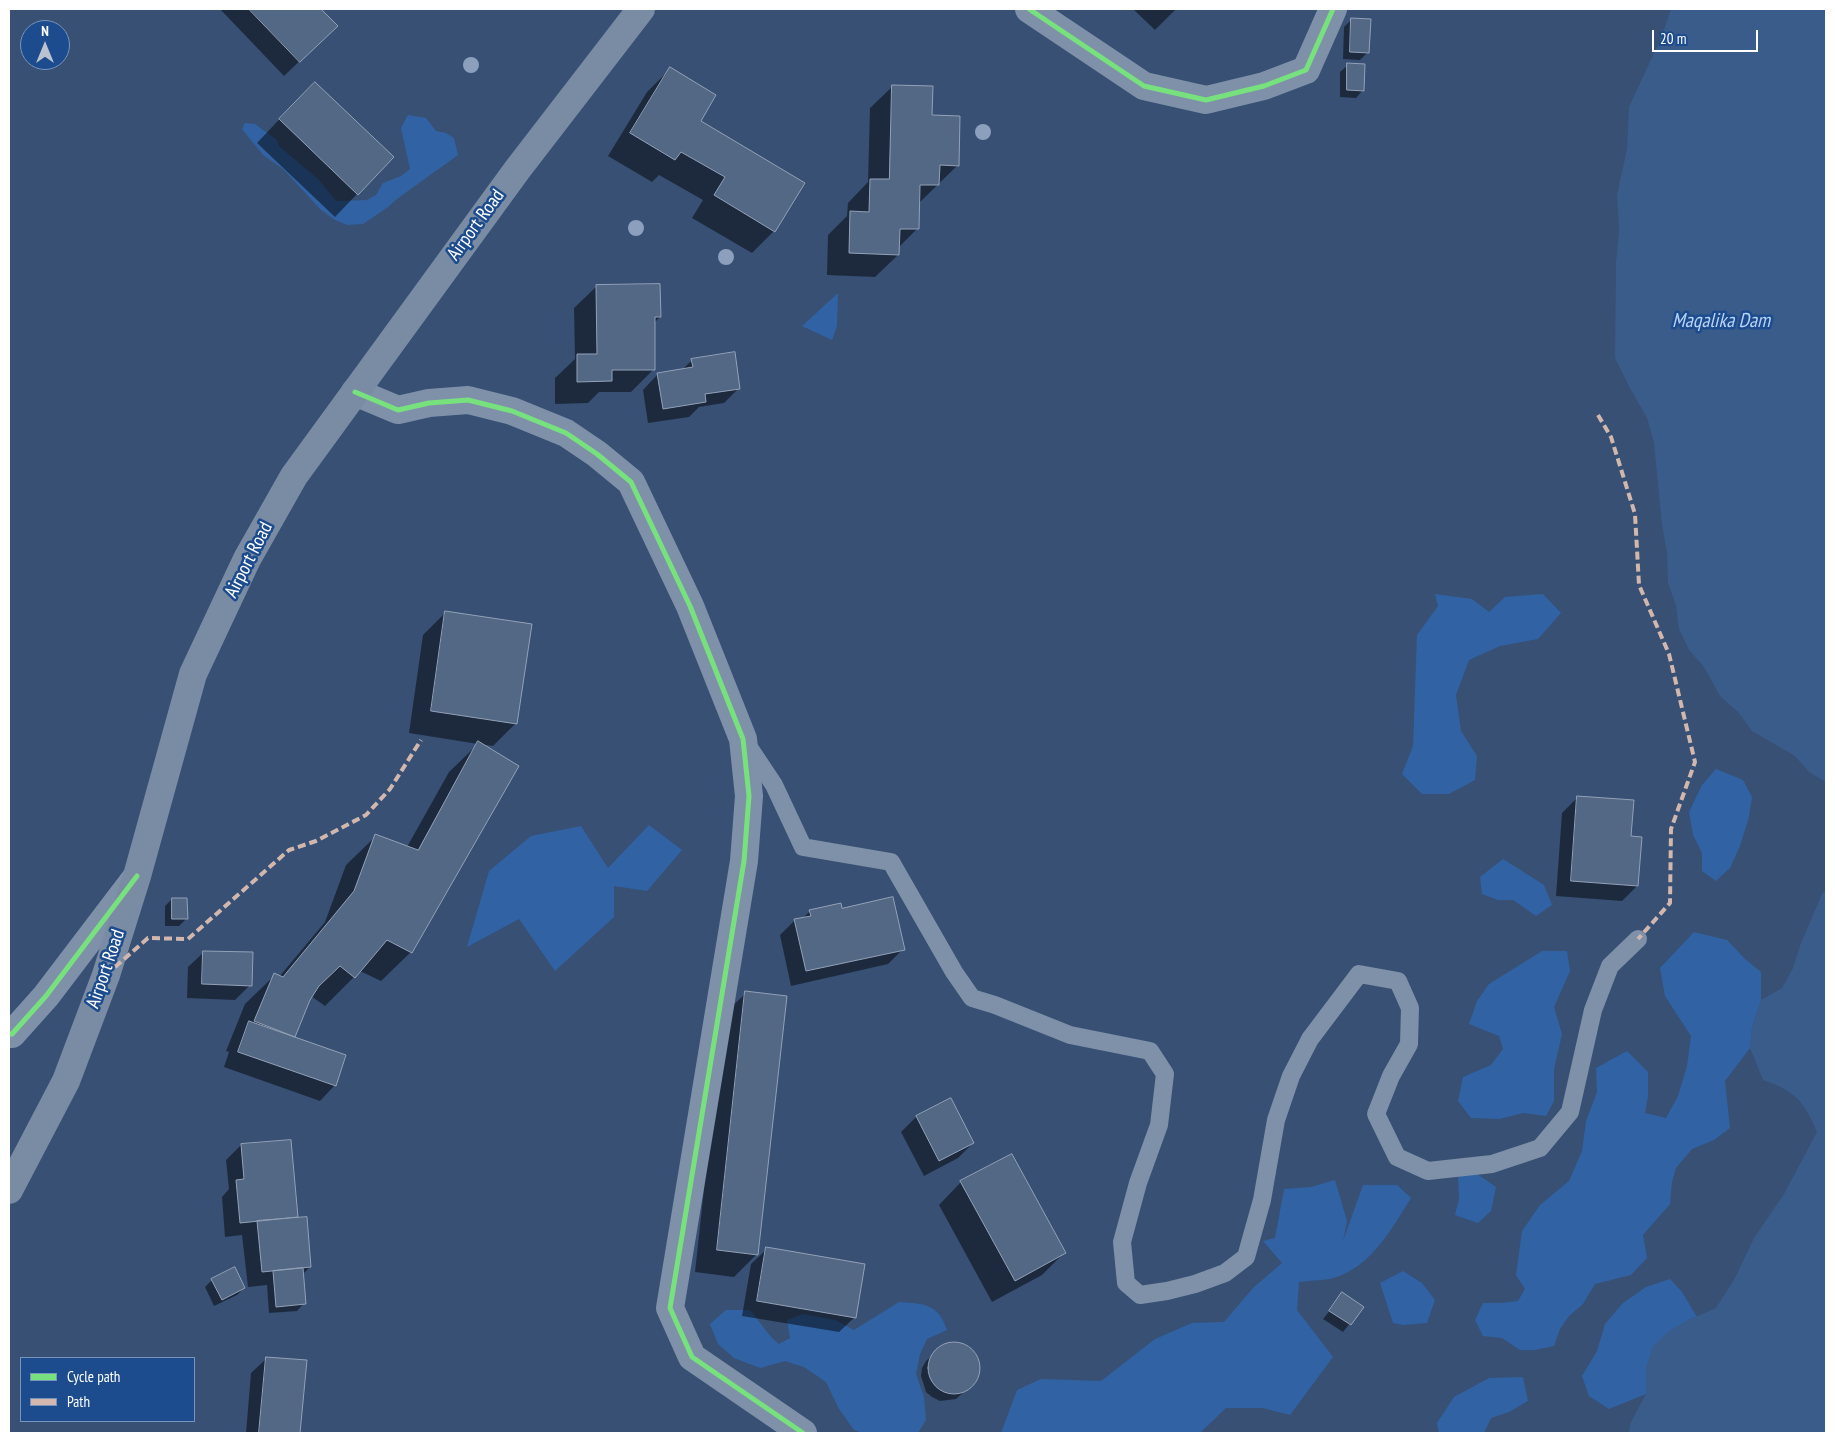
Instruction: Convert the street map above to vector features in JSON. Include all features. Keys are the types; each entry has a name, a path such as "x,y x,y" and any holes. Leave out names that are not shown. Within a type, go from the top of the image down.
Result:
{"main road":[{"name":"Airport Road","path":"9,1190 66,1081 106,975 137,876 193,674 247,559 294,476 517,170 641,9"}],"street":[{"path":"1029,9 1144,86 1206,100 1264,86 1306,70 1333,9"},
{"path":"355,392 398,410 429,403 468,400 512,411 566,433 597,454 631,482 690,606 743,738 749,796 744,862 670,1308 692,1357 803,1433"},
{"path":"9,1034 12,1034 46,996 137,876"}],"lane":[{"path":"743,738 774,785 803,847 891,862 954,972 972,998 995,1005 1070,1035 1150,1051 1165,1074 1159,1125 1138,1183 1122,1242 1126,1283 1140,1296 1167,1291 1210,1279 1225,1273 1246,1257 1262,1200 1276,1120 1291,1076 1310,1039 1359,974 1398,981 1410,1008 1410,1044 1391,1076 1376,1114 1397,1157 1428,1171 1492,1164 1540,1148 1570,1112 1593,1010 1610,966 1638,939"}],"shaded area":[{"path":"408,115 426,118 436,131 446,133 454,138 458,155 363,224 347,225 335,220 321,210 283,169 263,155 242,129 245,123 255,124 277,140 279,146 318,179 336,201 367,200 376,195 383,183 401,176 410,169 401,128"},
{"path":"838,293 837,326 832,340 802,326"},
{"path":"1435,594 1472,599 1489,612 1505,597 1543,594 1561,613 1538,639 1500,646 1469,660 1456,695 1461,731 1477,756 1475,780 1449,794 1422,794 1402,774 1413,746 1417,635 1438,606"},
{"path":"1716,769 1743,780 1752,797 1749,817 1740,846 1730,868 1716,881 1702,871 1702,853 1693,835 1689,812 1702,785"},
{"path":"649,825 682,850 647,891 614,886 614,917 555,971 519,919 467,947 489,871 531,836 581,826 608,868"},
{"path":"1503,859 1544,885 1552,905 1536,916 1513,900 1498,900 1482,894 1480,877"},
{"path":"1694,932 1727,940 1761,972 1761,1000 1752,1028 1750,1048 1725,1081 1730,1128 1714,1140 1692,1149 1676,1168 1672,1182 1670,1204 1643,1235 1647,1258 1631,1275 1595,1284 1583,1304 1569,1316 1560,1329 1554,1346 1535,1350 1520,1350 1502,1338 1483,1336 1475,1320 1483,1303 1518,1301 1525,1289 1516,1275 1522,1231 1540,1205 1569,1181 1582,1151 1586,1121 1597,1092 1596,1068 1627,1051 1648,1072 1648,1096 1645,1113 1666,1118 1678,1096 1687,1066 1691,1036 1665,996 1660,968"},
{"path":"1542,951 1567,951 1570,971 1554,1007 1562,1034 1554,1069 1554,1101 1546,1116 1523,1113 1499,1119 1471,1118 1458,1101 1463,1077 1491,1065 1503,1049 1499,1036 1469,1024 1477,1001 1489,984"},
{"path":"1471,1170 1496,1187 1491,1211 1478,1223 1455,1215 1459,1199 1458,1177"},
{"path":"1335,1180 1347,1221 1343,1241 1363,1185 1397,1185 1411,1198 1389,1233 1361,1263 1337,1277 1299,1282 1297,1310 1333,1357 1290,1415 1263,1408 1226,1408 1200,1433 1001,1433 1017,1390 1041,1379 1101,1381 1155,1339 1192,1323 1224,1322 1253,1288 1282,1263 1263,1241 1275,1238 1284,1189 1311,1187"},
{"path":"1403,1271 1422,1283 1435,1300 1427,1323 1403,1325 1393,1323 1380,1283"},
{"path":"1670,1279 1682,1292 1697,1317 1688,1320 1646,1367 1646,1394 1609,1409 1589,1396 1582,1376 1597,1351 1605,1324 1623,1303 1646,1287"},
{"path":"899,1302 916,1303 929,1307 939,1315 947,1330 927,1339 920,1354 916,1374 924,1397 926,1420 918,1433 863,1433 854,1430 839,1409 826,1382 804,1367 785,1361 760,1368 734,1358 718,1344 710,1324 726,1310 750,1310 779,1344 790,1338 787,1320 803,1314 835,1320 854,1330"},
{"path":"1523,1377 1528,1401 1509,1412 1491,1418 1484,1433 1439,1433 1437,1423 1454,1397 1489,1378"}],"water":[{"name":"Maqalika Dam","path":"1671,9 1826,9 1826,782 1809,772 1795,756 1752,731 1738,712 1720,696 1704,667 1689,650 1679,629 1676,605 1668,583 1667,552 1662,525 1654,443 1647,418 1615,358 1616,263 1619,230 1617,195 1627,149 1629,107 1662,36"},
{"path":"1826,890 1826,1433 1629,1433 1630,1424 1646,1394 1646,1367 1653,1346 1669,1331 1688,1320 1716,1308 1734,1280 1754,1238 1784,1194 1817,1132 1808,1112 1797,1098 1783,1088 1763,1080 1750,1048 1752,1028 1761,1000 1782,988 1793,968 1801,943 1822,894"}],"building":[{"path":"249,9 321,9 338,26 300,62"},
{"path":"1351,18 1371,19 1369,53 1350,52"},
{"path":"1347,63 1365,64 1364,91 1347,90"},
{"path":"670,67 716,95 701,121 805,183 775,232 714,195 725,177 681,152 675,160 630,133"},
{"path":"315,82 394,157 358,195 279,119"},
{"path":"892,85 933,86 932,115 960,116 959,166 940,165 939,185 920,185 919,229 900,229 899,255 849,253 850,211 869,212 870,179 889,179"},
{"path":"660,284 661,317 655,317 655,370 612,370 612,381 577,382 577,354 597,354 596,285"},
{"path":"735,352 740,389 705,394 706,402 663,409 657,373 693,367 691,359"},
{"path":"445,611 532,624 517,724 431,711"},
{"path":"478,741 519,766 412,953 387,940 355,978 340,966 319,986 310,1000 295,1037 254,1021 274,973 283,977 354,891 375,834 418,850"},
{"path":"1577,796 1634,800 1631,836 1642,837 1638,886 1571,881"},
{"path":"893,897 905,950 806,971 794,919 811,916 809,910 841,903 842,908"},
{"path":"172,898 187,898 188,919 172,919"},
{"path":"203,951 253,952 252,986 202,984"},
{"path":"745,991 787,996 758,1255 717,1250"},
{"path":"249,1021 346,1055 336,1086 238,1052"},
{"path":"951,1098 974,1143 939,1161 916,1116"},
{"path":"291,1140 298,1217 240,1223 236,1180 244,1179 241,1144"},
{"path":"1012,1154 1066,1253 1015,1281 960,1181"},
{"path":"307,1217 311,1267 262,1272 257,1221"},
{"path":"766,1247 865,1264 856,1318 757,1301"},
{"path":"235,1267 245,1288 222,1300 211,1279"},
{"path":"303,1268 306,1304 276,1307 273,1271"},
{"path":"1342,1292 1364,1307 1351,1325 1329,1311"},
{"path":"949,1342 959,1342 973,1349 980,1363 980,1373 973,1387 959,1394 949,1394 939,1390 932,1383 928,1373 928,1363 932,1353 939,1346"},
{"path":"266,1357 307,1360 300,1433 259,1433"}],"marked path":[{"path":"1598,415 1611,437 1635,514 1639,585 1669,654 1695,762 1671,829 1670,903 1638,939"},
{"path":"106,975 148,938 188,939 289,850 316,841 366,815 390,789 421,740"}],"cycle path":[{"path":"1029,9 1144,86 1206,100 1264,86 1306,70 1333,9"},
{"path":"355,392 398,410 429,403 468,400 512,411 566,433 597,454 631,482 690,606 743,739 749,796 744,861 670,1308 692,1357 803,1433"},
{"path":"9,1034 12,1034 46,996 137,876"}]}
